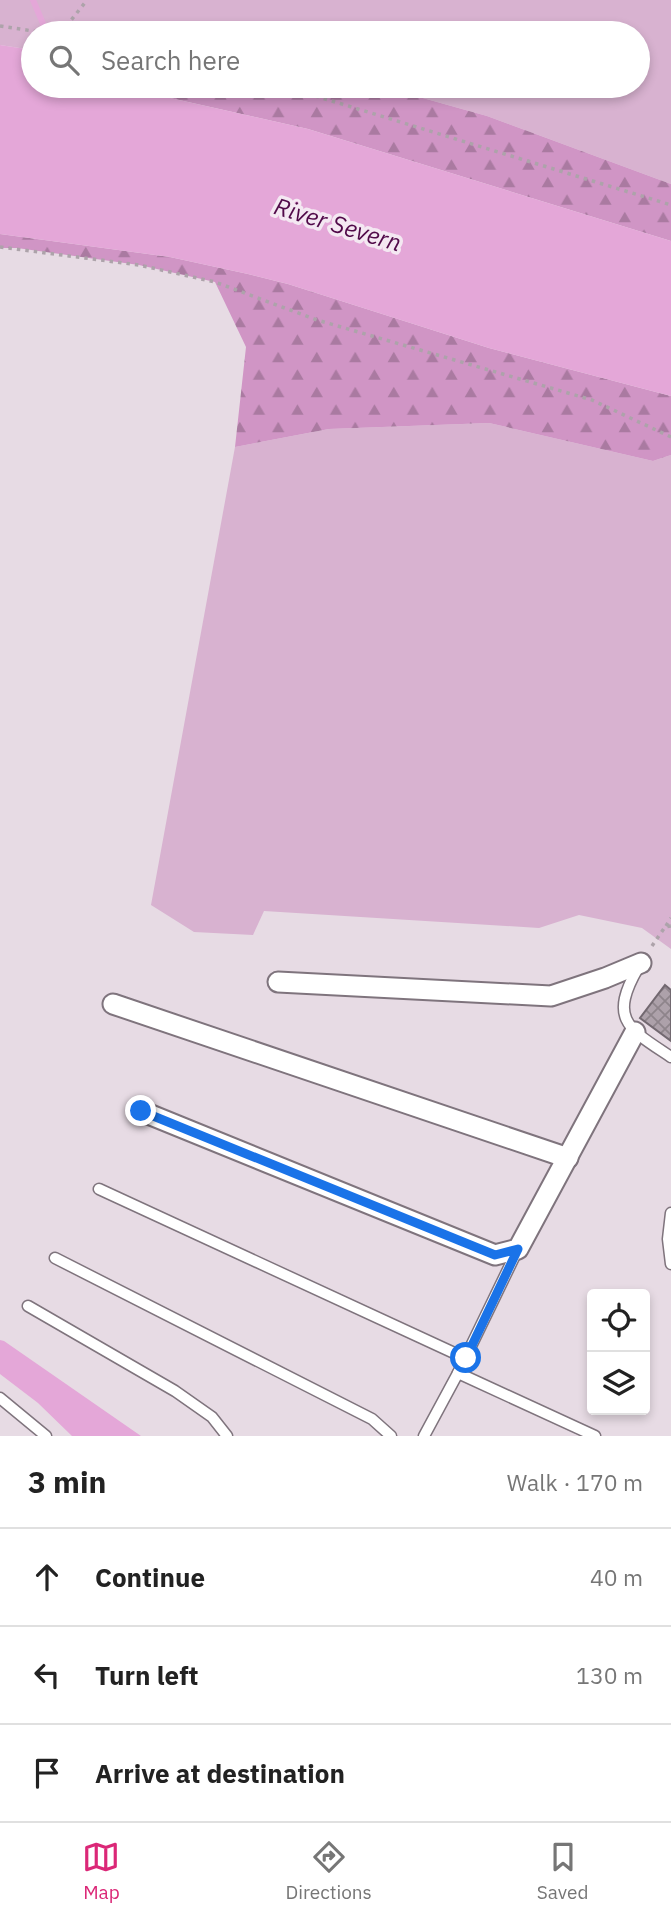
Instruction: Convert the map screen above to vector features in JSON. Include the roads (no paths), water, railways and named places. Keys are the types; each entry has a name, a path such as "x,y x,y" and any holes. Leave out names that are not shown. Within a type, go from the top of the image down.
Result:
{"street":[{"path":"278,982 551,996 606,978 641,962"},
{"path":"113,1004 568,1158"},
{"path":"141,1111 495,1255 518,1249 635,1032"}],"lane":[{"path":"641,962 632,978 624,1003 624,1019 635,1032 671,1057"},
{"path":"99,1189 466,1358"},
{"path":"671,1213 668,1239 671,1264"},
{"path":"424,1436 466,1358 518,1249"},
{"path":"55,1258 372,1419 391,1436"},
{"path":"28,1307 175,1391 212,1418 227,1436"},
{"path":"458,1373 595,1436"},
{"path":"0,1398 46,1436"}],"water":[{"name":"River Severn","path":"0,45 21,48 21,98 170,98 308,129 671,241 671,396 489,348 288,284 248,274 170,257 0,234"},
{"path":"0,1340 141,1436 72,1436 38,1403 0,1374"}],"waterway":[{"path":"33,0 42,21"}]}
